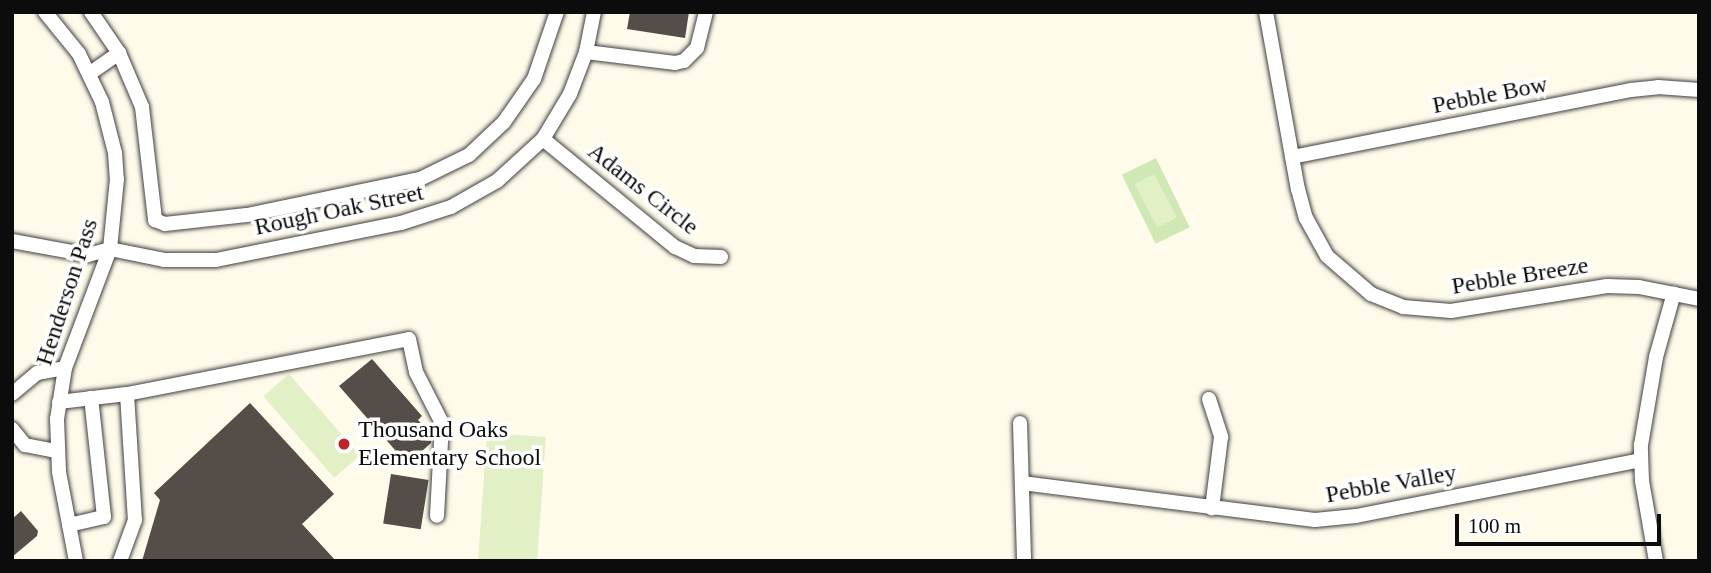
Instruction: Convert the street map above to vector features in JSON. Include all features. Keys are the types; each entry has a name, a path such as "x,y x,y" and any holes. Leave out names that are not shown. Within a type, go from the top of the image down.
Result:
{"street":[{"name":"Henderson Pass","path":"45,12 63,33 89,74 102,102 115,153 117,206 110,248 65,368 59,402 56,451 76,561"},
{"path":"91,12 118,53 142,107 152,206 155,220 165,224 247,215 420,179 468,155 504,122 534,79 557,12"},
{"name":"Rough Oak Street","path":"110,248 164,260 216,260 401,223 439,212 475,195 518,165 543,139 570,94 586,52 594,12"},
{"path":"586,52 675,63 684,61 697,48 706,12"},
{"name":"Pebble Breeze","path":"1266,12 1292,157 1306,218 1318,245 1353,282 1391,304 1421,310 1451,311 1606,286 1674,293 1699,299"},
{"path":"89,74 118,53"},
{"name":"Pebble Bow","path":"1292,157 1631,90 1658,87 1699,90"},
{"name":"Adams Circle","path":"543,139 675,247 694,256 721,257"},
{"path":"12,241 88,255 110,248"},
{"path":"1656,561 1642,481 1644,412 1674,293"},
{"path":"59,402 127,394 409,339 416,372 442,424 438,516"},
{"path":"12,394 37,373 65,368"},
{"path":"120,561 135,520 127,394"},
{"path":"69,525 104,517 91,398"},
{"path":"1209,399 1221,437 1212,508"},
{"path":"1020,423 1024,561"},
{"path":"12,429 24,445 56,451"},
{"name":"Pebble Valley","path":"1022,483 1315,520 1641,460"}],"green space":[{"path":"1156,158 1190,227 1156,244 1122,175"},
{"path":"1154,174 1177,217 1158,228 1135,184"},
{"path":"289,374 360,456 334,478 263,396"},
{"path":"487,433 546,437 537,561 478,561"}],"building":[{"path":"630,12 689,12 685,38 627,29"},
{"path":"372,359 422,416 418,420 432,436 431,443 403,468 391,454 395,450 339,386"},
{"path":"250,403 334,494 302,524 336,561 142,561 160,500 154,493"},
{"path":"391,474 429,480 421,529 383,523"},
{"path":"21,511 38,531 37,536 12,557 12,519"}],"place":[{"name":"Thousand Oaks Elementary School","path":"344,444"}]}
